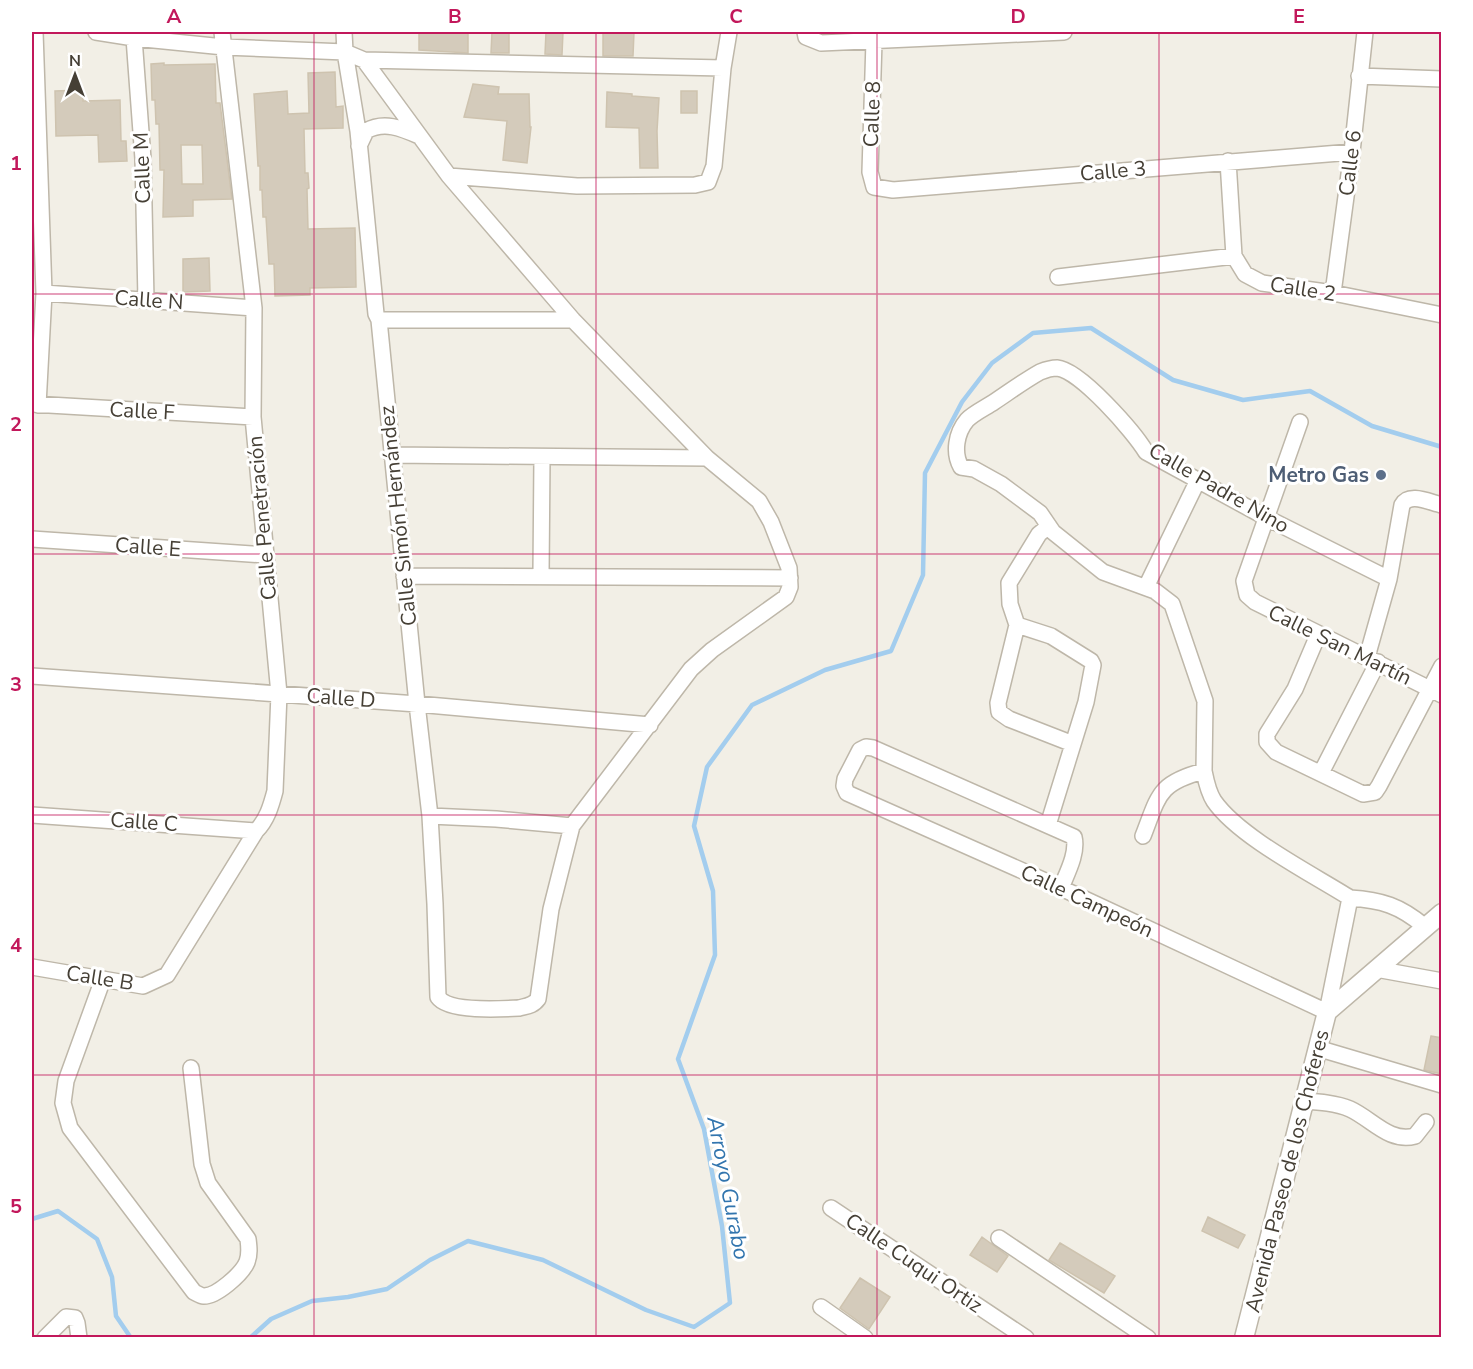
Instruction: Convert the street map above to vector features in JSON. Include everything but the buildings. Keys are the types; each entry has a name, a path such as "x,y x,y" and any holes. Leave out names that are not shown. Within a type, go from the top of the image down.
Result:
{"street":[{"path":"35,32 44,293 35,405"},
{"path":"96,32 134,38 223,39 345,52 364,60 723,68"},
{"name":"Calle Simón Hernández","path":"344,32 359,146 376,314 379,320 430,816 439,1001 460,1007 498,1009 528,1006 538,999 551,909 572,826"},
{"path":"449,176 577,186 695,185 708,182 714,166 723,68 729,32"},
{"path":"805,32 806,37 821,43 1064,32"},
{"name":"Calle 6","path":"1333,293 1365,32"},
{"name":"Calle M","path":"134,38 143,159 146,300"},
{"name":"Calle Penetración","path":"167,975 267,816 275,791 279,694 252,417 254,308 223,39"},
{"name":"Calle 8","path":"874,41 870,172 874,187"},
{"path":"364,60 449,176 573,320 707,458 759,501 780,542 790,578 786,597 712,650 691,669 572,826 430,816"},
{"path":"1359,76 1442,79"},
{"path":"359,146 366,131 378,127 396,127 420,137"},
{"name":"Calle 3","path":"874,187 893,190 1352,152"},
{"path":"1058,277 1234,256 1228,161"},
{"name":"Calle 2","path":"1234,256 1245,274 1262,283 1333,293 1441,315"},
{"name":"Calle N","path":"44,293 254,308"},
{"path":"1441,315 1442,309"},
{"path":"379,320 573,320"},
{"name":"Calle Padre Nino","path":"1049,526 1040,513 1001,484 974,470 961,467 956,459 960,432 969,418 1040,372 1057,368 1075,375 1109,407 1146,452 1267,518 1389,579"},
{"name":"Calle F","path":"35,405 252,417"},
{"path":"1267,518 1300,422"},
{"path":"392,455 707,458"},
{"path":"541,575 542,457"},
{"path":"1146,587 1198,480"},
{"path":"1321,773 1372,659 1404,500 1411,497 1442,505"},
{"name":"Calle San Martín","path":"1267,518 1246,574 1244,587 1247,595 1255,602 1318,635 1372,659 1435,692"},
{"path":"1073,744 1009,719 999,712 998,703 1017,625 1010,604 1010,583 1039,534 1049,526 1053,532 1103,573 1155,591 1172,604 1206,700 1204,771 1213,800 1237,825 1263,844 1350,898 1389,903 1408,912 1424,926"},
{"name":"Calle E","path":"32,539 265,555"},
{"path":"404,576 790,578"},
{"path":"1017,625 1051,636 1091,661 1093,669 1048,825 1074,837 1076,844 1061,888"},
{"path":"1318,635 1295,689 1270,727 1267,742 1276,752 1363,794 1375,792 1435,692 1442,666"},
{"name":"Calle D","path":"32,676 417,704 650,725"},
{"name":"Calle Campeón","path":"1048,825 873,748 866,747 860,750 845,778 844,786 847,793 1061,888 1327,1012"},
{"path":"1143,836 1167,786 1175,780 1204,771"},
{"name":"Calle C","path":"32,815 256,831"},
{"path":"1327,1012 1350,898"},
{"name":"Avenida Paseo de los Choferes","path":"1244,1338 1327,1012 1424,926 1442,913"},
{"name":"Calle B","path":"32,967 143,986 167,975"},
{"path":"1376,969 1442,981"},
{"path":"103,979 66,1081 63,1103 70,1128 194,1292 202,1296 223,1288 243,1270 249,1249 248,1239 208,1183 202,1164 191,1068"},
{"path":"1317,1048 1442,1085"},
{"path":"1303,1101 1326,1103 1352,1110 1397,1137 1415,1136 1426,1122"},
{"name":"Calle Cuqui Ortiz","path":"831,1208 1026,1338"},
{"path":"999,1238 1148,1338"},
{"path":"821,1307 865,1338"},
{"path":"45,1338 66,1317 76,1320 79,1338"}],"waterway":[{"name":"Arroyo Gurabo","path":"250,1338 271,1319 312,1301 387,1289 430,1260 468,1241 543,1260 646,1310 694,1327 730,1303 722,1226 704,1129 678,1059 715,955 713,891 694,826 707,767 752,705 825,670 891,651 923,575 925,473 962,402 992,363 1033,333 1091,328 1173,380 1243,400 1310,391 1372,426 1442,447"},
{"name":"Arroyo Gurabo","path":"32,1219 58,1211 97,1239 112,1277 116,1316 131,1338"}],"place":[{"name":"Metro Gas","path":"1381,475"}]}
